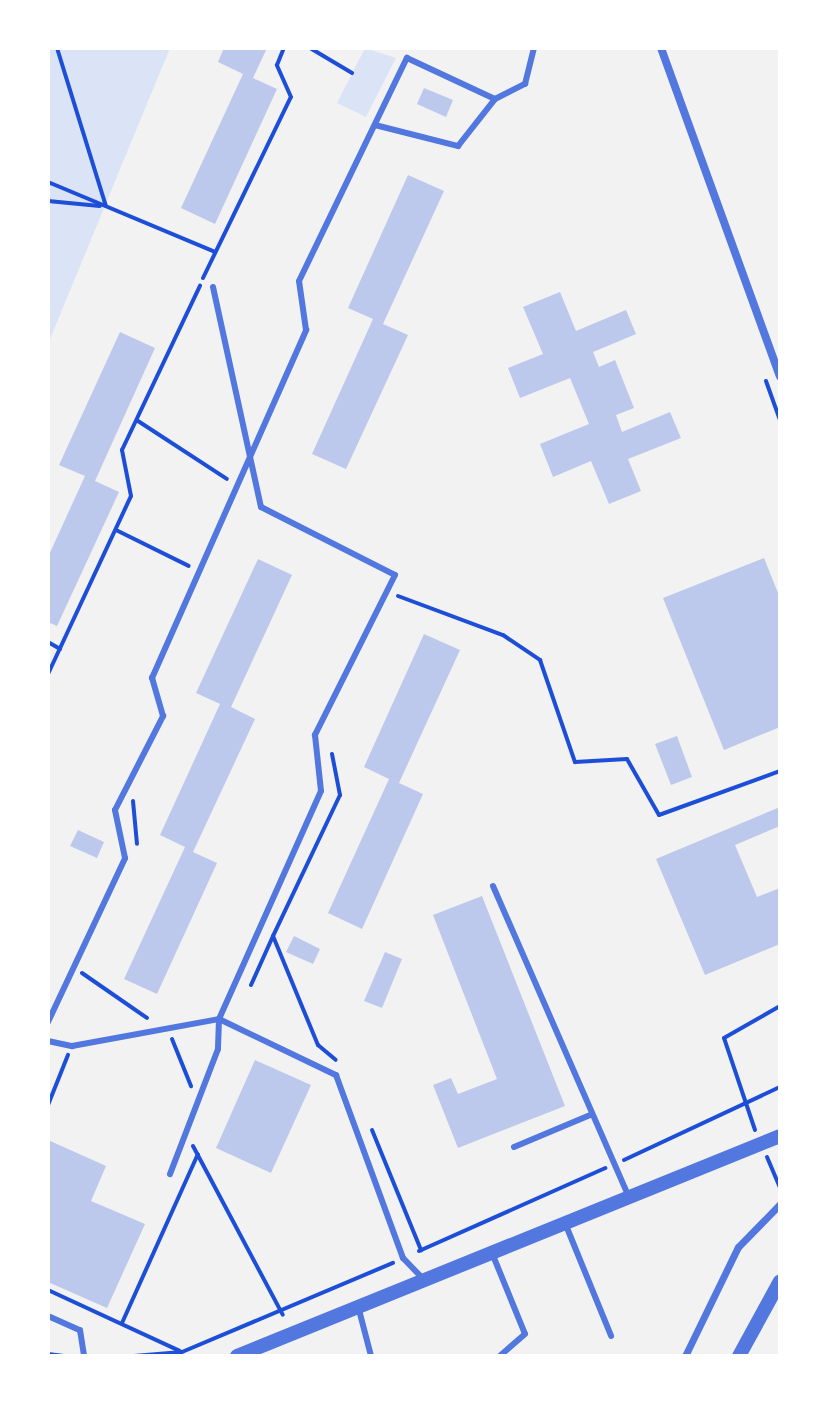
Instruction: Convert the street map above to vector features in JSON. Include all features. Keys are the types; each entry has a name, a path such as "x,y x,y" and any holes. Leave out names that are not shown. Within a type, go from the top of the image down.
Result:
{"street":[{"path":"661,48 780,376"},
{"path":"237,1356 780,1136"},
{"path":"685,1356 738,1247 780,1204"},
{"path":"739,1356 780,1281"}],"lane":[{"path":"375,125 458,146 495,99 525,84 534,48"},
{"path":"48,1022 125,858 115,810 163,716 152,678 306,330 299,281 407,58 495,99"},
{"path":"170,1174 218,1049 219,1019 321,791 315,735 395,575 261,507 213,287"},
{"path":"493,886 611,1165 629,1197"},
{"path":"48,1041 72,1046 169,1033 219,1019 336,1075 403,1258 425,1281"},
{"path":"514,1147 590,1115"},
{"path":"565,1223 611,1336"},
{"path":"492,1253 525,1334 500,1356"},
{"path":"760,1313 780,1299"},
{"path":"358,1306 371,1356"},
{"path":"48,1316 80,1330 84,1356"}],"path":[{"path":"57,48 106,206"},
{"path":"48,674 131,496 122,450 291,97 277,65 284,48"},
{"path":"310,48 352,73"},
{"path":"48,182 216,252"},
{"path":"48,201 106,206"},
{"path":"138,421 238,487"},
{"path":"116,530 197,571"},
{"path":"387,591 503,635 540,660 575,762 627,759 659,815 780,771"},
{"path":"390,609 397,595"},
{"path":"48,642 60,649"},
{"path":"232,1025 340,795 331,748"},
{"path":"273,936 318,1045 347,1069"},
{"path":"74,967 131,1007"},
{"path":"780,1006 724,1038 743,1106 780,1188"},
{"path":"169,1033 197,1101"},
{"path":"48,1105 72,1046"},
{"path":"134,1356 182,1352 282,1313 780,1087"},
{"path":"370,1125 421,1250"},
{"path":"186,1134 291,1335"},
{"path":"122,1323 198,1154"},
{"path":"48,1290 182,1352"},
{"path":"48,1354 64,1356"}],"shaded area":[{"path":"48,48 170,48 48,344"},
{"path":"365,48 396,58 366,117 337,103"}],"building":[{"path":"224,48 267,48 253,78 277,89 215,224 181,208 243,74 218,62"},
{"path":"424,88 453,100 446,117 417,104"},
{"path":"408,175 444,191 383,324 408,335 346,469 312,454 373,319 348,308"},
{"path":"560,292 576,331 626,310 636,334 593,352 599,367 615,360 634,408 616,415 622,432 670,412 681,438 628,459 641,491 609,504 591,461 553,477 540,444 589,424 570,378 520,398 508,368 543,354 523,307"},
{"path":"120,332 155,348 95,481 119,492 57,626 48,622 48,557 85,476 59,465"},
{"path":"764,558 780,598 780,727 724,750 663,598"},
{"path":"258,559 292,575 231,707 255,719 193,852 217,863 157,994 124,979 185,847 160,835 220,704 196,693"},
{"path":"424,634 460,650 399,783 423,794 362,929 328,913 389,779 364,767"},
{"path":"677,736 692,777 671,785 655,744"},
{"path":"780,807 780,826 735,845 757,897 780,888 780,944 705,975 656,859"},
{"path":"78,830 104,842 97,858 70,846"},
{"path":"482,896 565,1106 458,1148 433,1085 451,1078 458,1094 497,1079 433,915"},
{"path":"294,936 320,949 313,964 286,952"},
{"path":"385,952 402,959 382,1008 364,1001"},
{"path":"255,1060 311,1085 271,1173 216,1148"},
{"path":"48,1140 106,1166 91,1201 145,1224 107,1308 48,1282"}]}
